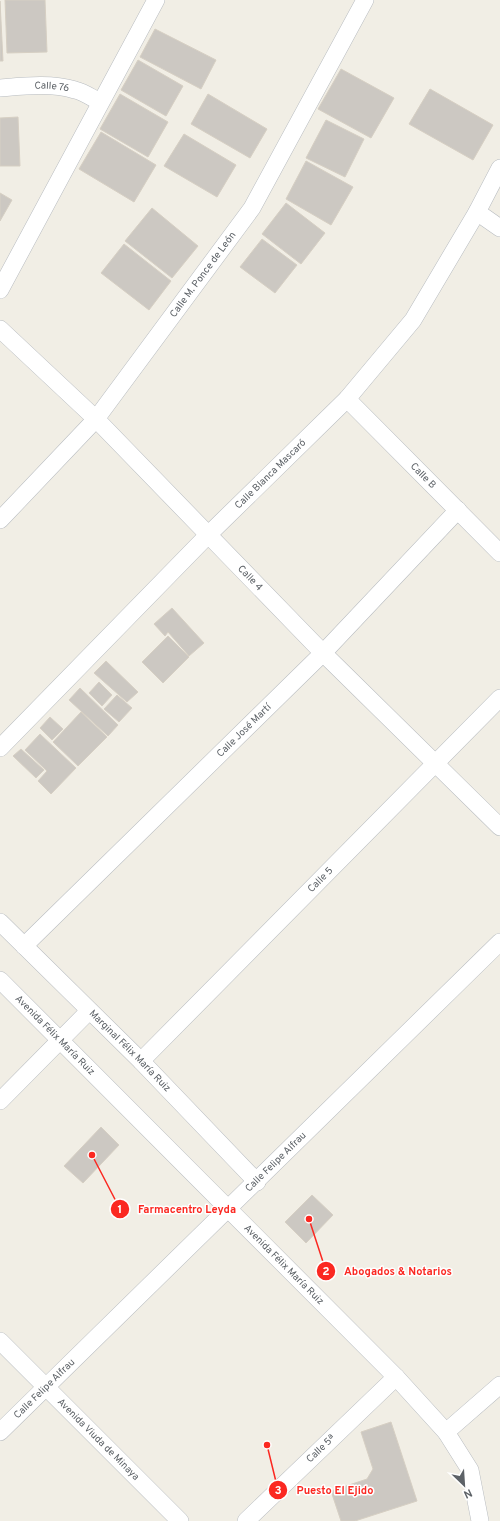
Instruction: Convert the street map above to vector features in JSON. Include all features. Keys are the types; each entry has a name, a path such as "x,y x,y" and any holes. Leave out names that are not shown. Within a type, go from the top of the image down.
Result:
{"street":[{"path":"0,290 156,0"},
{"name":"Calle M. Ponce de León","path":"0,520 96,419 252,208 365,0"},
{"name":"Calle 76","path":"0,88 35,85 56,86 76,90 100,102"},
{"name":"Calle Blanca Mascaró","path":"0,748 208,535 347,399 413,320 477,212 500,168"},
{"path":"477,212 500,228"},
{"name":"Calle 4","path":"0,329 96,419 322,653 500,827"},
{"name":"Calle B","path":"347,399 500,553"},
{"name":"Calle José Martí","path":"24,946 322,653 458,510"},
{"name":"Calle 5","path":"141,1061 500,698"},
{"name":"Marginal Félix María Ruiz","path":"0,922 141,1061 257,1182"},
{"name":"Calle Felipe Alfrau","path":"0,1432 229,1210 500,942"},
{"name":"Avenida Félix María Ruiz","path":"0,980 396,1377 446,1432 470,1470 480,1521"},
{"path":"0,1101 89,1011"},
{"name":"Avenida Viuda de Minaya","path":"0,1340 180,1521"},
{"name":"Calle 5ª","path":"246,1521 396,1377"},
{"path":"446,1432 500,1385"}],"building":[{"path":"5,0 45,0 47,52 7,53"},
{"path":"0,1 3,61 0,61"},
{"path":"155,29 216,60 201,89 140,57"},
{"path":"138,60 183,86 166,116 121,90"},
{"path":"341,69 394,98 371,138 318,109"},
{"path":"430,89 493,125 473,160 409,124"},
{"path":"120,94 168,122 148,157 100,129"},
{"path":"208,94 267,129 250,158 191,124"},
{"path":"18,117 20,166 0,166 0,118"},
{"path":"326,120 364,139 345,177 306,158"},
{"path":"101,132 156,165 134,202 79,169"},
{"path":"184,134 236,165 217,197 164,166"},
{"path":"306,161 353,187 331,225 286,199"},
{"path":"0,193 12,200 0,221"},
{"path":"286,203 325,233 301,264 262,234"},
{"path":"152,208 198,246 172,278 125,241"},
{"path":"262,239 297,265 275,293 240,267"},
{"path":"124,244 171,281 149,310 101,273"},
{"path":"172,608 204,643 189,656 168,632 165,636 154,624"},
{"path":"168,636 189,657 163,683 142,662"},
{"path":"106,661 138,692 127,702 94,673"},
{"path":"99,682 112,695 102,706 89,693"},
{"path":"80,688 118,725 108,736 69,700"},
{"path":"117,695 132,708 119,722 104,709"},
{"path":"81,712 107,737 78,766 53,742"},
{"path":"50,717 63,729 52,740 40,728"},
{"path":"40,734 76,768 51,794 38,781 47,771 25,750"},
{"path":"21,749 44,770 36,778 13,756"},
{"path":"101,1127 119,1145 83,1183 64,1166"},
{"path":"312,1195 333,1215 306,1243 285,1222"},
{"path":"391,1422 417,1501 355,1521 341,1521 331,1491 367,1479 373,1469 361,1432"}],"place":[{"name":"Farmacentro Leyda","path":"92,1155"},
{"name":"Abogados & Notarios","path":"309,1219"},
{"name":"Puesto El Ejido","path":"267,1445"}]}
